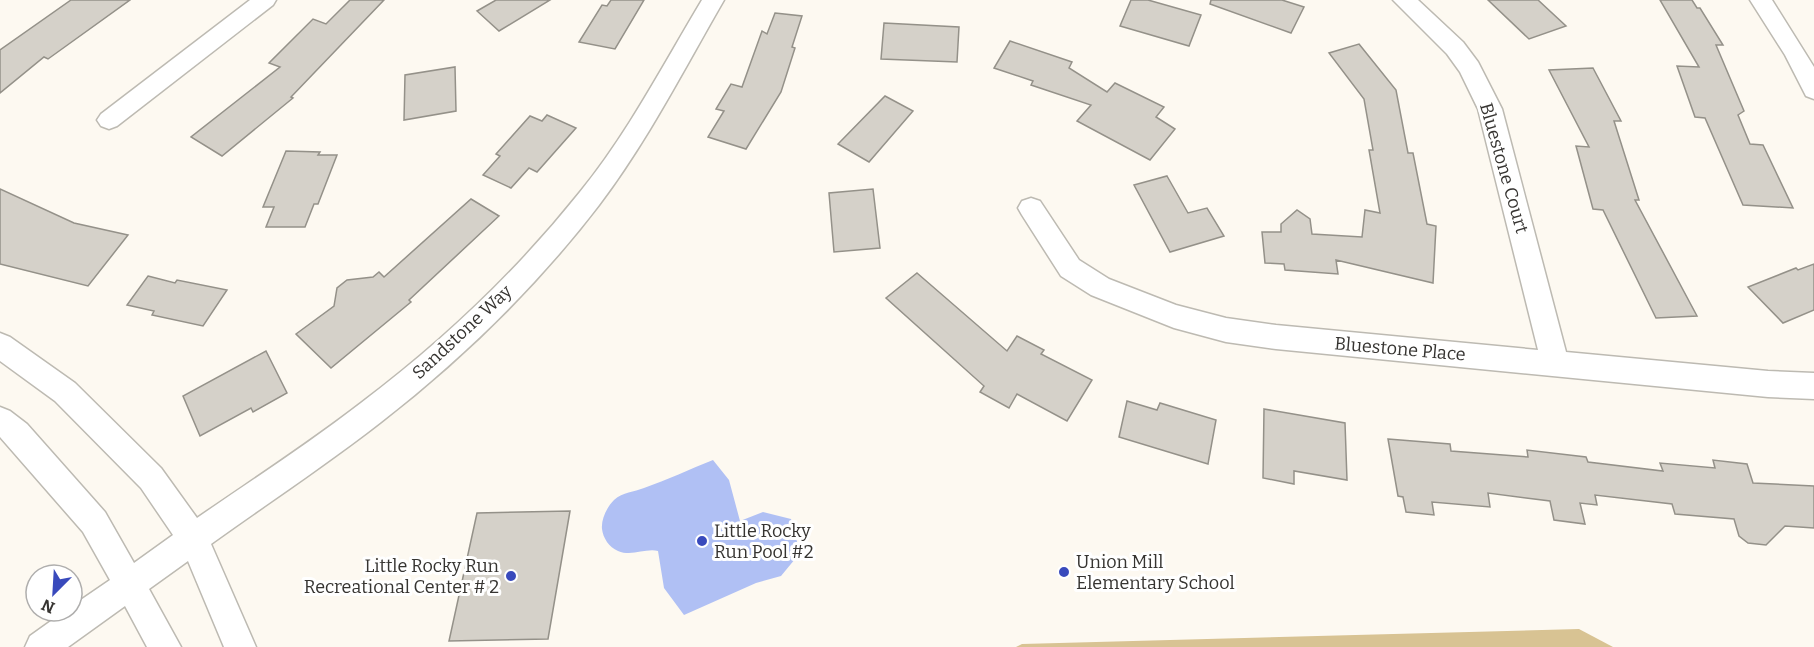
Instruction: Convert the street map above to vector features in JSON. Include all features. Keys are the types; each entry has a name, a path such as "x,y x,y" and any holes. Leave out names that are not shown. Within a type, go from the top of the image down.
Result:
{"street":[{"path":"109,120 266,0"},
{"name":"Sandstone Way","path":"41,647 371,413 430,364 503,295 590,198 627,147 713,0"},
{"name":"Bluestone Court","path":"1404,0 1455,48 1470,68 1490,109 1555,363"},
{"path":"1761,0 1795,52 1814,90"},
{"name":"Bluestone Place","path":"1031,208 1070,268 1100,287 1174,316 1226,330 1276,337 1768,384 1814,386"},
{"path":"0,345 64,392 151,478 194,539 240,647"},
{"path":"0,420 17,433 93,522 165,647"}],"shaded area":[{"path":"1579,629 1613,647 1016,647 1022,644"}],"water":[{"name":"Little Rocky Run Pool #2","path":"713,460 729,480 740,521 763,512 791,519 800,553 781,576 756,583 684,615 664,588 658,551 623,553 615,549 609,545 604,536 602,521 609,506 621,495 653,485"}],"building":[{"path":"71,0 130,0 48,59 44,57 0,93 0,50"},
{"path":"350,0 384,0 291,97 293,98 222,156 191,137 280,67 269,63 313,19 326,24"},
{"path":"496,0 550,0 499,31 477,11"},
{"path":"611,0 644,0 615,49 579,42 602,5 607,6"},
{"path":"1131,0 1148,0 1201,15 1189,46 1120,26"},
{"path":"1211,0 1282,0 1304,7 1291,33 1210,4"},
{"path":"1488,0 1538,0 1566,26 1529,39"},
{"path":"1660,0 1692,0 1697,8 1700,8 1723,45 1716,45 1744,111 1738,115 1750,144 1763,145 1793,208 1743,205 1705,118 1695,117 1677,66 1699,67"},
{"path":"775,13 802,16 781,92 746,149 708,137 724,111 716,109 731,84 742,87 762,31 767,34"},
{"path":"884,23 959,27 957,62 881,59"},
{"path":"1010,41 1072,62 1069,68 1107,92 1115,83 1164,107 1156,117 1175,129 1150,160 1077,121 1091,105 1031,85 1033,81 994,68"},
{"path":"1359,44 1396,90 1408,153 1413,153 1427,224 1436,226 1433,283 1336,260 1338,274 1285,270 1284,264 1265,263 1262,232 1281,232 1281,224 1297,210 1310,219 1312,234 1362,237 1365,210 1380,213 1369,150 1373,150 1364,99 1329,53"},
{"path":"455,67 456,111 404,120 405,75"},
{"path":"1593,68 1621,121 1614,121 1639,200 1635,200 1697,316 1656,318 1603,210 1593,209 1576,146 1589,147 1549,70"},
{"path":"885,96 913,111 869,162 838,144"},
{"path":"547,115 576,128 537,172 529,168 511,188 483,175 500,156 496,154 530,116 542,121"},
{"path":"286,151 337,155 318,204 314,204 305,227 266,227 274,207 263,207"},
{"path":"1167,176 1188,213 1207,208 1224,236 1170,252 1134,185"},
{"path":"0,189 74,223 128,235 88,286 0,264"},
{"path":"873,189 880,248 834,252 829,193"},
{"path":"471,199 499,216 409,300 411,302 331,368 296,334 334,306 337,288 347,280 373,277 379,272 384,277"},
{"path":"1814,264 1814,310 1783,323 1748,287 1796,268 1798,270"},
{"path":"917,273 1007,351 1017,336 1044,350 1041,354 1092,380 1067,421 1017,394 1009,408 980,392 984,386 886,298"},
{"path":"148,276 175,283 177,280 227,290 203,326 152,315 154,311 127,305"},
{"path":"266,351 287,393 253,412 251,408 200,436 183,396"},
{"path":"1127,401 1157,410 1160,403 1216,420 1208,464 1119,437"},
{"path":"1264,409 1345,423 1347,480 1294,471 1294,484 1263,478"},
{"path":"1388,439 1450,444 1451,451 1528,457 1527,450 1586,457 1588,462 1663,471 1660,463 1715,468 1713,460 1747,464 1753,483 1814,486 1814,528 1785,526 1766,545 1748,543 1739,536 1734,519 1675,514 1672,504 1595,495 1597,505 1580,503 1585,524 1554,520 1550,501 1488,493 1490,507 1432,502 1434,515 1406,512 1403,497 1398,496"},
{"name":"Little Rocky Run Recreational Center # 2","path":"570,511 548,639 449,641 477,513"}],"place":[{"name":"Little Rocky Run Pool #2","path":"702,541"},
{"name":"Union Mill Elementary School","path":"1064,572"},
{"name":"Little Rocky Run Recreational Center # 2","path":"511,576"}]}
